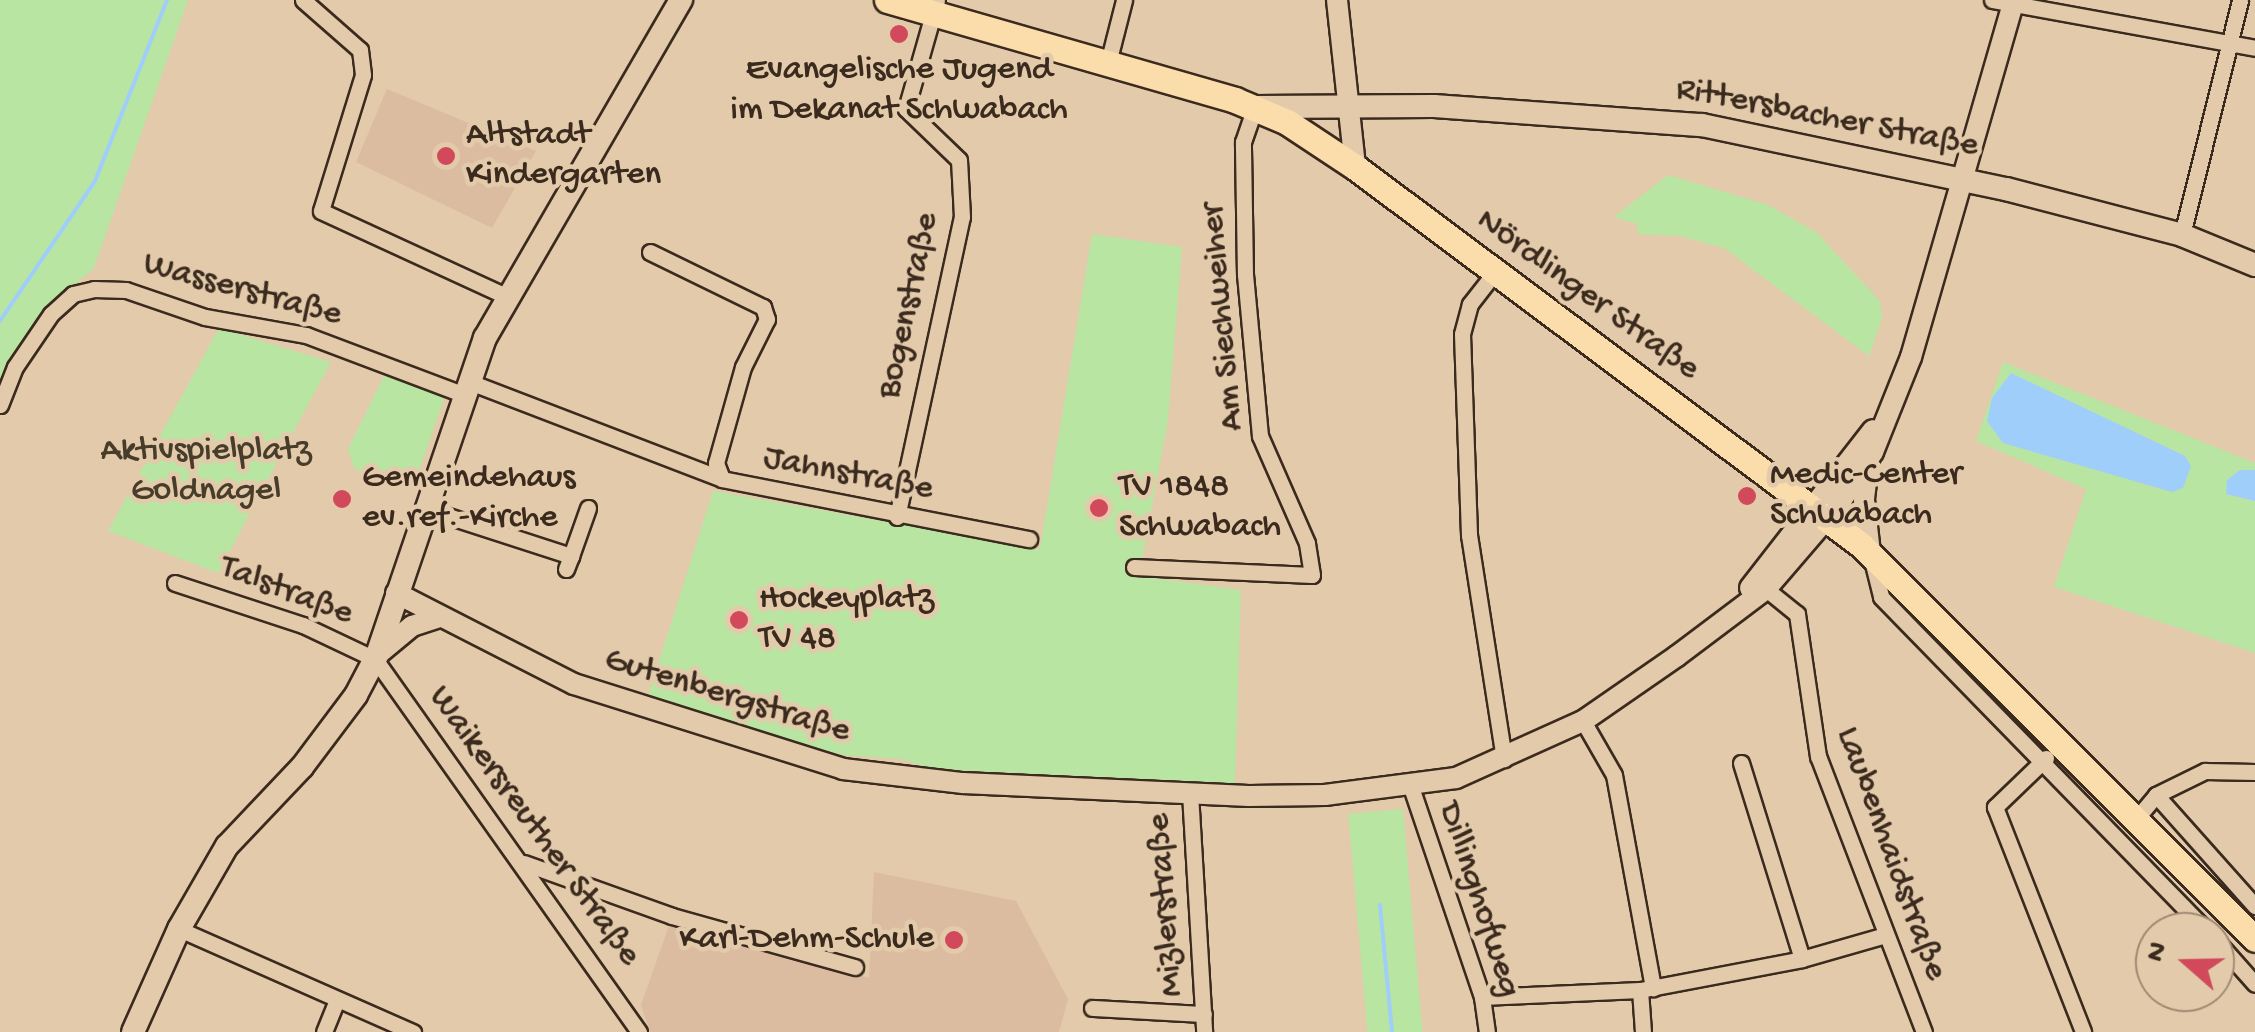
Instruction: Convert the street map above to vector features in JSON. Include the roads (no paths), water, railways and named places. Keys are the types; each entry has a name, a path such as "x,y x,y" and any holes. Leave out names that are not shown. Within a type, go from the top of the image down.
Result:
{"main road":[{"path":"133,1032 179,929 227,846 332,730 376,657 465,388 506,296 681,0"},
{"name":"Nördlinger Straße","path":"887,0 935,6 1255,107 1355,167 1870,553 2255,939"},
{"name":"Rittersbacher Straße","path":"1255,107 1348,106 1702,126 1961,178 2182,235 2255,266"}],"street":[{"path":"303,0 360,50 363,75 320,211 506,296"},
{"path":"1108,63 1124,0"},
{"path":"1336,0 1355,167"},
{"path":"1992,0 2255,48"},
{"path":"2182,235 2240,0"},
{"path":"2014,2 1911,357 1873,452 1864,500 1870,553 1882,597 2046,758 2189,912"},
{"name":"Bogenstraße","path":"897,517 962,217 958,160 906,109 935,6"},
{"name":"Am Siechweiher","path":"1134,567 1312,575 1307,543 1260,436 1245,275 1243,142 1255,107"},
{"name":"Jahnstraße","path":"650,252 762,307 766,319 743,367 716,463 722,479 897,517 1029,538"},
{"path":"1494,272 1470,304 1462,334 1469,534 1504,759"},
{"name":"Wasserstraße","path":"0,405 15,366 51,314 73,294 94,289 126,290 205,317 306,335 722,479"},
{"path":"1734,611 1822,514 1888,412"},
{"path":"1734,611 1766,589 1873,452"},
{"path":"423,508 569,562 588,508"},
{"name":"Talstraße","path":"176,582 304,625 376,657"},
{"name":"Laubenhaidstraße","path":"1766,589 1797,614 1818,756 1882,936 1924,1032"},
{"name":"Gutenbergstraße","path":"396,593 574,684 843,769 964,783 1190,794 1326,794 1411,787 1504,759 1583,721 1734,611"},
{"path":"376,657 412,626 440,617"},
{"name":"Waikersreuther Straße","path":"376,657 639,1032"},
{"path":"1583,721 1614,775 1646,989 1643,1032"},
{"path":"2046,758 1995,807 2083,1032"},
{"path":"1742,763 1802,959"},
{"path":"2136,818 2156,796 2205,770 2255,772"},
{"name":"Dillinghofweg","path":"1411,787 1482,997 1487,1032"},
{"name":"Mizlerstraße","path":"1190,794 1204,1032"},
{"path":"2156,796 2255,906"},
{"path":"524,863 672,916 855,967"},
{"path":"2232,883 2255,885"},
{"path":"179,929 413,1032"},
{"path":"1482,997 1646,989 1802,959 1882,936"},
{"path":"2235,962 2255,984"},
{"path":"324,1032 337,1000"},
{"name":"Mizlerstraße","path":"1092,1008 1204,1014"}],"water":[{"path":"2011,373 2185,456 2191,466 2183,488 2172,492 2003,443 1987,421 1992,398"},
{"path":"2240,470 2255,470 2255,501 2226,494 2227,480"}],"waterway":[{"path":"0,321 95,181 167,0"},
{"path":"1380,905 1392,1032"}],"place":[{"name":"Evangelische Jugend im Dekanat Schwabach","path":"899,34"},
{"name":"Altstadt Kindergarten","path":"446,156"},
{"name":"Medic-Center Schwabach","path":"1747,496"},
{"name":"Gemeindehaus ev.ref.-Kirche","path":"342,499"},
{"name":"TV 1848 Schwabach","path":"1099,508"},
{"name":"Hockeyplatz TV 48","path":"739,620"},
{"name":"Karl-Dehm-Schule","path":"954,940"}],"park label":[{"name":"Aktivspielplatz Goldnagel","path":"206,472"}]}
